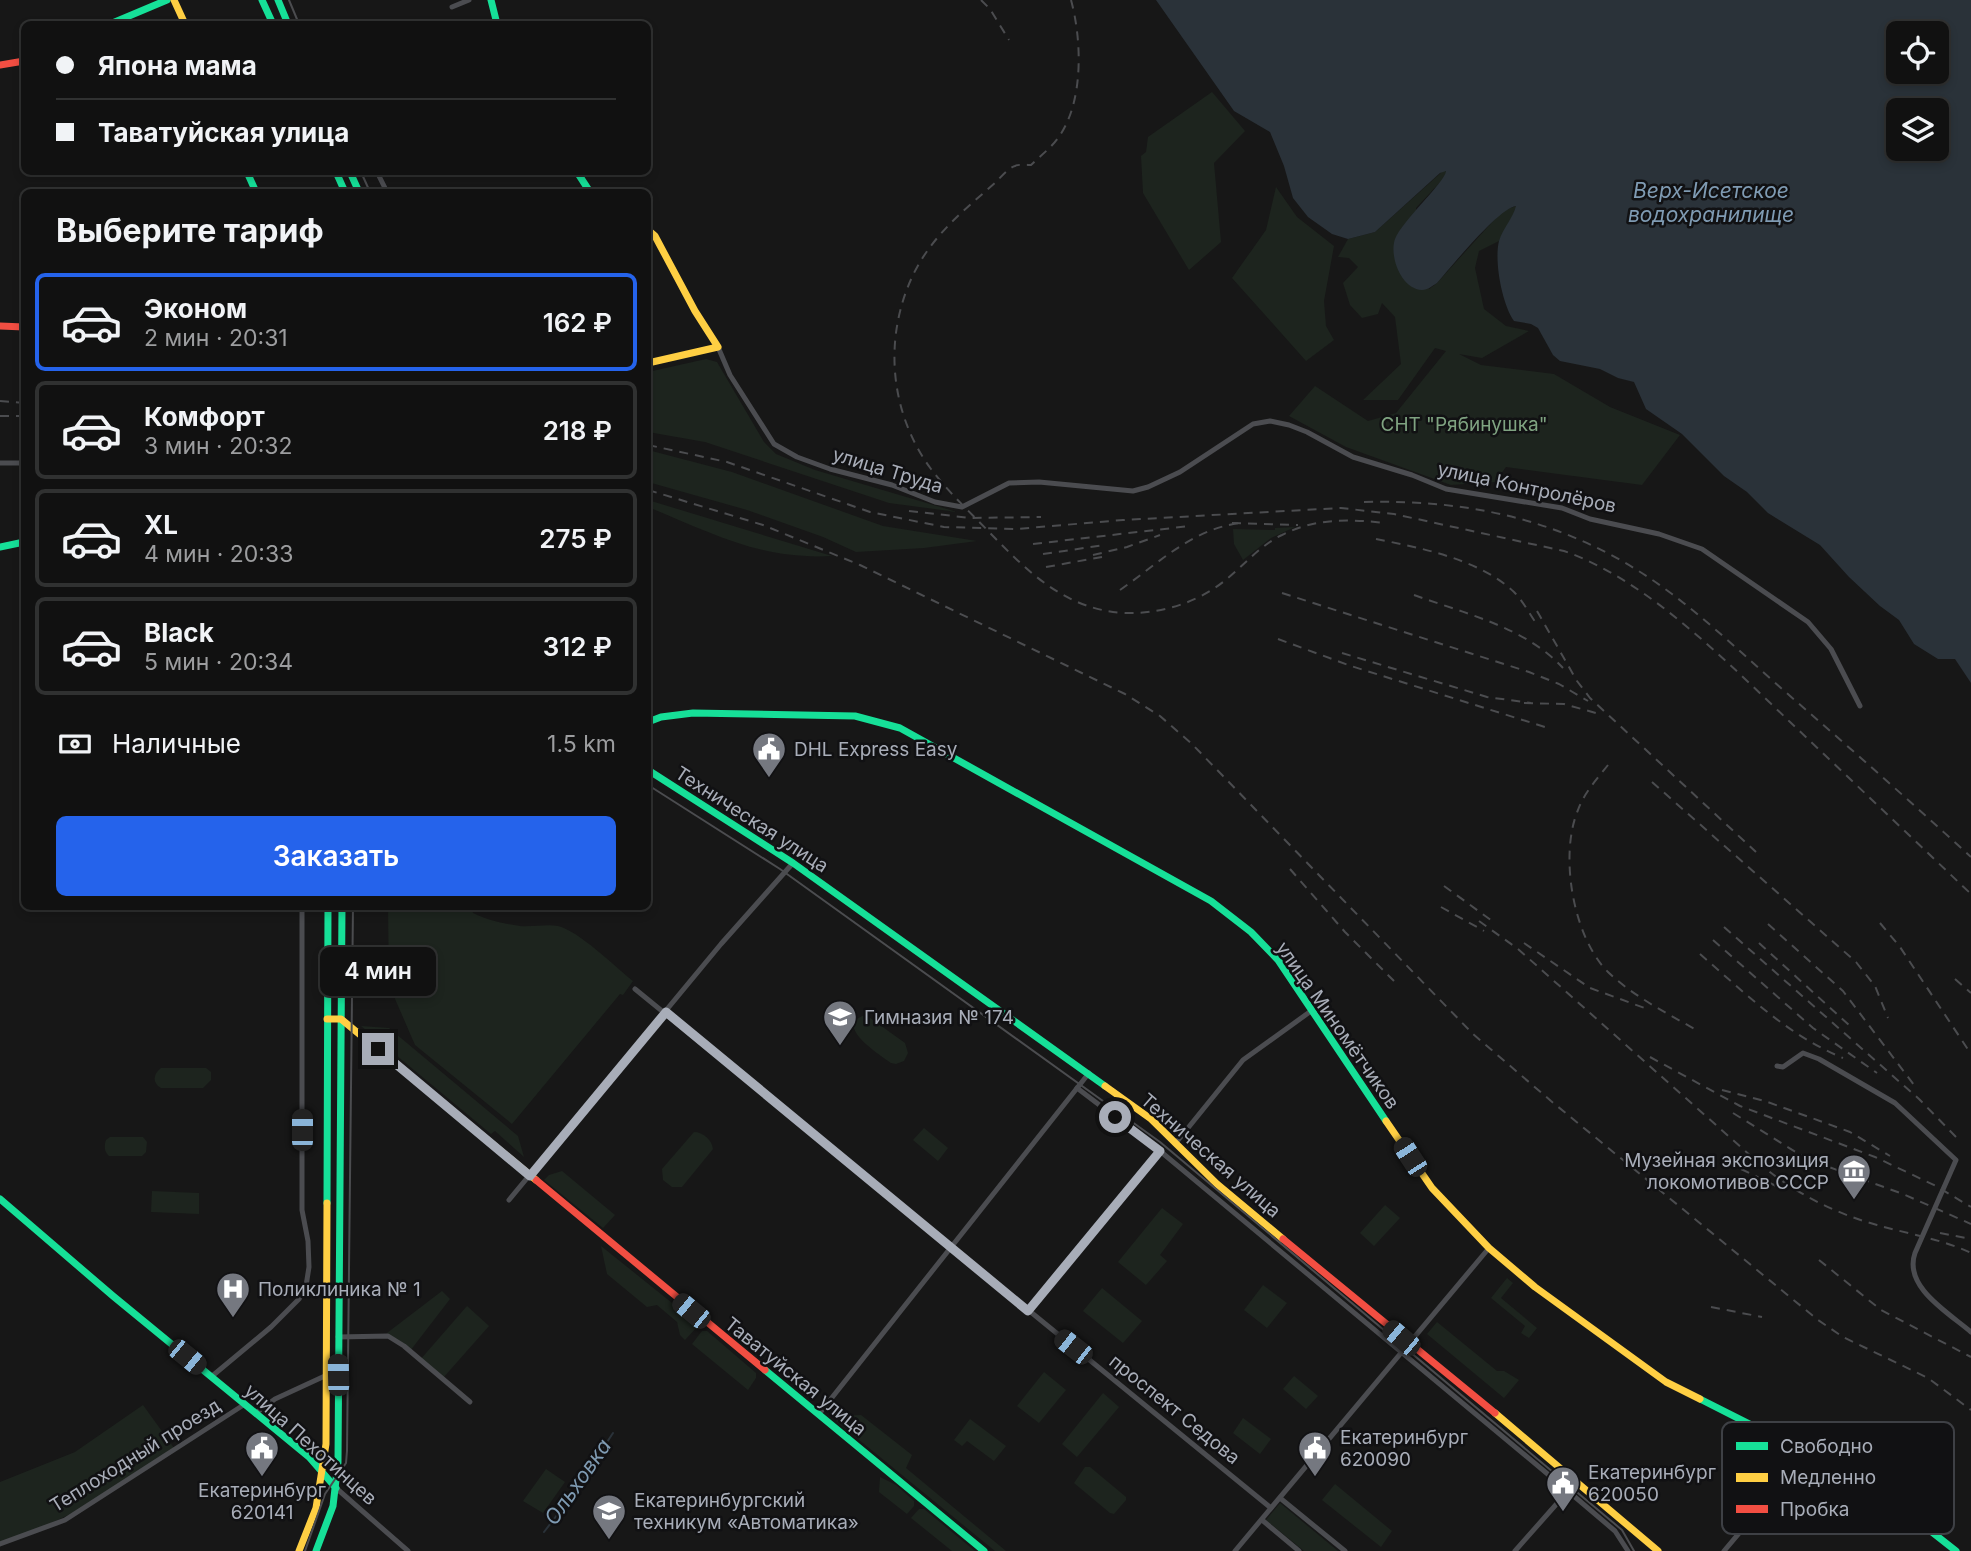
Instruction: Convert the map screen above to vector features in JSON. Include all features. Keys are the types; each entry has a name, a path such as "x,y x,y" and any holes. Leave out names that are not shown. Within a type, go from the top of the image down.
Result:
{"main road":[{"path":"117,21 167,0"},
{"path":"174,0 184,21"},
{"path":"262,0 272,21"},
{"path":"278,0 287,21"},
{"path":"491,0 496,21"},
{"path":"0,65 21,62"},
{"path":"651,233 718,347 651,362"},
{"path":"0,326 21,327"},
{"path":"0,547 21,543"},
{"name":"улица Миномётчиков","path":"651,721 693,713 855,716 901,729 1196,892 1227,912 1278,960 1432,1188 1489,1248 1535,1287 1646,1370 1745,1422"},
{"name":"Техническая улица","path":"651,772 793,863 1151,1119 1217,1184 1401,1338 1497,1413 1658,1551"},
{"path":"299,1551 316,1508 326,1444 328,910"},
{"path":"316,1551 324,1535 336,1488 340,1431 338,1337 342,910"},
{"path":"327,1019 341,1019"},
{"name":"Таватуйская улица","path":"341,1019 984,1551"},
{"name":"улица Пехотинцев","path":"0,1199 256,1413 323,1471 336,1488"},
{"name":"улица Миномётчиков","path":"1934,1534 1956,1551"}],"street":[{"path":"452,7 469,0"},
{"name":"улица Труда","path":"718,347 730,375 774,444 797,457 830,469 892,485 956,507 962,507 1009,483 1039,482 1133,491 1142,489 1180,472 1253,425"},
{"name":"улица Контролёров","path":"1253,425 1270,421 1289,425 1353,457 1412,475 1446,489 1562,508 1590,519 1660,534 1702,549 1808,622 1831,649 1860,706"},
{"path":"0,463 21,463"},
{"path":"509,1200 721,944 793,863"},
{"path":"211,1377 292,1308 306,1286 310,1267 302,1210 302,910"},
{"name":"проспект Седова","path":"635,989 1271,1508"},
{"path":"1175,1144 1243,1060 1311,1011"},
{"path":"1777,1066 1783,1067 1803,1053 1819,1059 1895,1103 1956,1160 1911,1267 1924,1291 1971,1332"},
{"path":"819,1414 1089,1073"},
{"path":"1077,1088 1160,1151 1568,1491 1615,1531 1628,1551"},
{"path":"1028,1311 1160,1151"},
{"path":"1235,1551 1489,1248"},
{"path":"338,1337 388,1336 404,1346 470,1402"},
{"path":"256,1413 275,1399 327,1375"},
{"name":"Теплоходный проезд","path":"0,1544 65,1520 245,1405"},
{"name":"улица Пехотинцев","path":"336,1488 408,1551"},
{"path":"1515,1551 1568,1491"},
{"path":"1280,1498 1345,1551"},
{"path":"1262,1520 1299,1551"},
{"path":"1724,1551 1738,1534"}],"green space":[{"path":"1212,92 1245,131 1214,163 1221,242 1189,270 1143,193 1141,156 1146,152 1148,137"},
{"name":"СНТ \"Рябинушка\"","path":"1444,170 1447,172 1444,178 1416,208 1429,289 1502,211 1516,206 1499,241 1479,251 1475,268 1484,309 1506,326 1529,331 1482,358 1459,354 1481,365 1554,374 1610,407 1680,435 1642,485 1506,467 1495,482 1451,485 1346,447 1289,416 1315,386 1368,421 1396,413 1446,351 1435,348 1398,400 1363,400 1401,364 1395,317 1382,303 1378,314 1362,318 1350,305 1343,283 1358,267 1349,258 1338,257 1348,239 1375,232"},
{"path":"1276,187 1297,217 1334,246 1324,301 1326,326 1334,340 1306,361 1232,278 1266,230"},
{"path":"706,359 717,362 764,442 776,454 815,470 957,512 889,503 705,442 651,433 651,371"},
{"path":"651,451 732,472 883,526 977,541 924,548 856,552 823,537 747,510 651,483"},
{"path":"651,501 832,556 782,554 715,535 651,508"},
{"path":"1295,527 1271,538 1243,560 1234,544 1233,529 1275,530"},
{"path":"388,910 472,910 473,913 484,918 502,923 558,926 586,942 633,981 512,1124 415,1045 389,985"},
{"path":"866,1015 905,1043 908,1053 904,1061 891,1063 861,1039 854,1025 857,1019"},
{"path":"361,1026 389,1028 518,1136 524,1157 495,1131 491,1134"},
{"path":"161,1068 206,1068 211,1072 211,1080 203,1088 161,1088 156,1084 155,1078"},
{"path":"924,1128 948,1148 938,1161 913,1140"},
{"path":"694,1132 706,1137 713,1149 682,1187 672,1187 663,1180 662,1169"},
{"path":"110,1137 143,1137 147,1142 146,1152 142,1156 109,1156 105,1146"},
{"path":"562,1171 615,1215 603,1228 544,1180 549,1175"},
{"path":"152,1191 199,1193 199,1214 151,1212"},
{"path":"1385,1205 1400,1218 1374,1246 1360,1233"},
{"path":"1162,1208 1183,1224 1160,1255 1167,1261 1146,1285 1118,1262"},
{"path":"601,1246 697,1323 685,1340 680,1335 677,1322 657,1305 647,1307 607,1274"},
{"path":"1507,1278 1513,1283 1501,1298 1537,1328 1529,1338 1521,1333 1525,1326 1491,1298"},
{"path":"1263,1285 1287,1303 1267,1328 1244,1310"},
{"path":"1102,1288 1142,1321 1123,1343 1083,1311"},
{"path":"442,1291 450,1299 410,1351 387,1333"},
{"path":"467,1306 489,1326 443,1378 420,1360"},
{"path":"1437,1322 1497,1371 1504,1371 1519,1380 1504,1398 1427,1334"},
{"path":"702,1331 707,1331 756,1373 756,1378 748,1390 692,1344"},
{"path":"1044,1372 1066,1390 1039,1423 1017,1406"},
{"path":"1294,1376 1318,1396 1306,1409 1283,1389"},
{"path":"1103,1393 1119,1407 1077,1457 1062,1444"},
{"path":"143,1405 174,1448 79,1510 0,1542 0,1482 75,1452"},
{"path":"861,1415 912,1455 906,1468 1006,1551 995,1551 836,1421 838,1416"},
{"path":"1243,1418 1271,1439 1260,1454 1233,1433"},
{"path":"970,1419 1006,1446 994,1461 967,1441 962,1446 954,1440"},
{"path":"1085,1467 1090,1467 1126,1497 1114,1514 1074,1483"},
{"path":"546,1469 565,1482 543,1513 523,1501"},
{"path":"880,1477 896,1485 914,1501 914,1506 907,1514 879,1492"},
{"path":"1335,1484 1392,1531 1381,1547 1322,1500"},
{"path":"1280,1503 1338,1551 1304,1551 1266,1520"},
{"path":"919,1509 924,1509 975,1551 952,1551 911,1518"}],"water":[{"name":"Верх-Исетское водохранилище","path":"1156,0 1971,0 1971,683 1955,659 1938,659 1914,644 1899,620 1849,577 1820,545 1768,513 1747,492 1724,476 1682,434 1646,409 1634,382 1600,369 1560,361 1553,355 1538,328 1514,321 1498,271 1498,249 1501,236 1516,206 1487,227 1437,283 1424,290 1415,288 1408,284 1398,270 1394,254 1395,239 1446,171 1440,173 1375,232 1348,239 1332,234 1308,217 1293,198 1270,132 1234,111"}],"waterway":[{"name":"Ольховка","path":"544,1532 571,1497 613,1433"}],"tram line":[{"path":"289,0 298,21"},
{"path":"362,175 369,189"},
{"path":"651,787 780,869 1160,1142 1622,1530 1634,1551"},
{"path":"305,1551 325,1494 346,1463 347,1451 353,910"}],"railway":[{"path":"981,0 990,9 1009,40"},
{"path":"1071,0 1079,52 1073,107 1066,124 1055,142 1031,165 1019,165 1010,169 950,224 922,259 904,297 898,322 895,373 906,423 917,447 945,486 1035,576 1067,597 1104,610 1139,613 1166,609 1193,600 1228,578 1274,539 1294,529 1345,521 1385,523"},
{"path":"0,401 21,403"},
{"path":"0,416 21,416"},
{"path":"651,446 727,462 870,512 944,527 1016,529 1341,508 1394,514 1564,551 1625,581 1684,624 1971,894"},
{"path":"651,491 763,525 860,565 1125,694 1160,716 1191,743 1473,1034 1551,1101 1818,1320 1843,1337 1928,1378 1971,1410"},
{"path":"1364,502 1448,505 1487,511 1564,533 1637,570 1672,594 1717,631 1971,857"},
{"path":"909,511 971,518 1041,517"},
{"path":"1232,523 1298,525"},
{"path":"1120,590 1191,540 1223,526 1240,523"},
{"path":"1033,544 1190,526"},
{"path":"1093,555 1160,535"},
{"path":"1376,539 1449,556 1484,571 1514,592 1536,623"},
{"path":"1043,554 1105,545"},
{"path":"1046,567 1102,557"},
{"path":"1282,593 1529,672 1559,684 1588,701"},
{"path":"1414,595 1513,632 1548,654 1563,668"},
{"path":"1537,611 1577,681 1590,698 1756,852"},
{"path":"1278,639 1351,666 1545,727"},
{"path":"1342,653 1487,697 1531,703"},
{"path":"1524,703 1564,704 1596,713"},
{"path":"1608,765 1584,798 1572,828 1570,872 1578,917 1596,957 1608,972 1640,997 1698,1031"},
{"path":"1652,782 1856,962 1875,986 1888,1018"},
{"path":"1290,869 1345,932 1394,981"},
{"path":"1444,886 1495,923"},
{"path":"1441,907 1484,931"},
{"path":"1479,921 1518,949 1761,1165 1787,1184 1846,1214 1937,1240 1971,1253"},
{"path":"1880,923 1900,947 1971,1054"},
{"path":"1768,924 1843,991 1914,1085"},
{"path":"1724,927 1919,1099 1958,1139"},
{"path":"1713,940 1813,1028 1877,1073"},
{"path":"1524,943 1590,988 1650,1010"},
{"path":"1759,943 1849,1025"},
{"path":"1700,954 1785,1025 1803,1038 1843,1058"},
{"path":"1955,979 1971,993"},
{"path":"1650,1057 1740,1106 1875,1157 1936,1186 1971,1207"},
{"path":"1722,1090 1765,1101 1850,1132 1890,1156"},
{"path":"1733,1113 1807,1159 1903,1194 1971,1224"},
{"path":"1741,1169 1778,1187"},
{"path":"1940,1233 1971,1239"},
{"path":"1819,1260 1881,1310 1971,1357"},
{"path":"1711,1307 1762,1317"}],"traffic: fast":[{"path":"117,21 167,0"},
{"path":"262,0 272,21"},
{"path":"278,0 287,21"},
{"path":"491,0 496,21"},
{"path":"248,175 255,189"},
{"path":"337,175 344,189"},
{"path":"351,175 358,189"},
{"path":"579,175 588,189"},
{"path":"0,547 21,543"},
{"path":"651,721 693,713 855,716 900,728 1211,901 1251,932 1278,960 1386,1121"},
{"path":"651,772 793,863 1105,1086"},
{"path":"327,1203 328,910"},
{"path":"316,1551 333,1506 338,1462 342,910"},
{"path":"0,1199 309,1457 336,1488"},
{"path":"765,1370 984,1551"},
{"path":"1700,1399 1745,1422"},
{"path":"1934,1534 1956,1551"}],"traffic: slow":[{"path":"174,0 184,21"},
{"path":"651,233 718,347 651,362"},
{"path":"327,1019 341,1019 536,1180"},
{"path":"1105,1086 1151,1119 1217,1184 1283,1239"},
{"path":"1386,1121 1432,1188 1489,1248 1535,1287 1666,1382 1700,1399"},
{"path":"299,1551 316,1508 326,1444 327,1203"},
{"path":"1495,1413 1658,1551"}],"traffic: jam":[{"path":"0,65 21,62"},
{"path":"0,326 21,327"},
{"path":"536,1180 765,1370"},
{"path":"1283,1239 1495,1413"}],"place":[{"name":"DHL Express Easy","path":"769,779"},
{"name":"Гимназия № 174","path":"840,1047"},
{"name":"Музейная экспозиция локомотивов СССР","path":"1854,1201"},
{"name":"Поликлиника № 1","path":"233,1319"},
{"name":"Екатеринбург 620141","path":"262,1478"},
{"name":"Екатеринбург 620090","path":"1315,1478"},
{"name":"Екатеринбург 620050","path":"1563,1513"},
{"name":"Екатеринбургский техникум «Автоматика»","path":"609,1541"}],"route":[{"path":"378,1049 530,1176 666,1012 1028,1311 1160,1151 1115,1117"}]}
